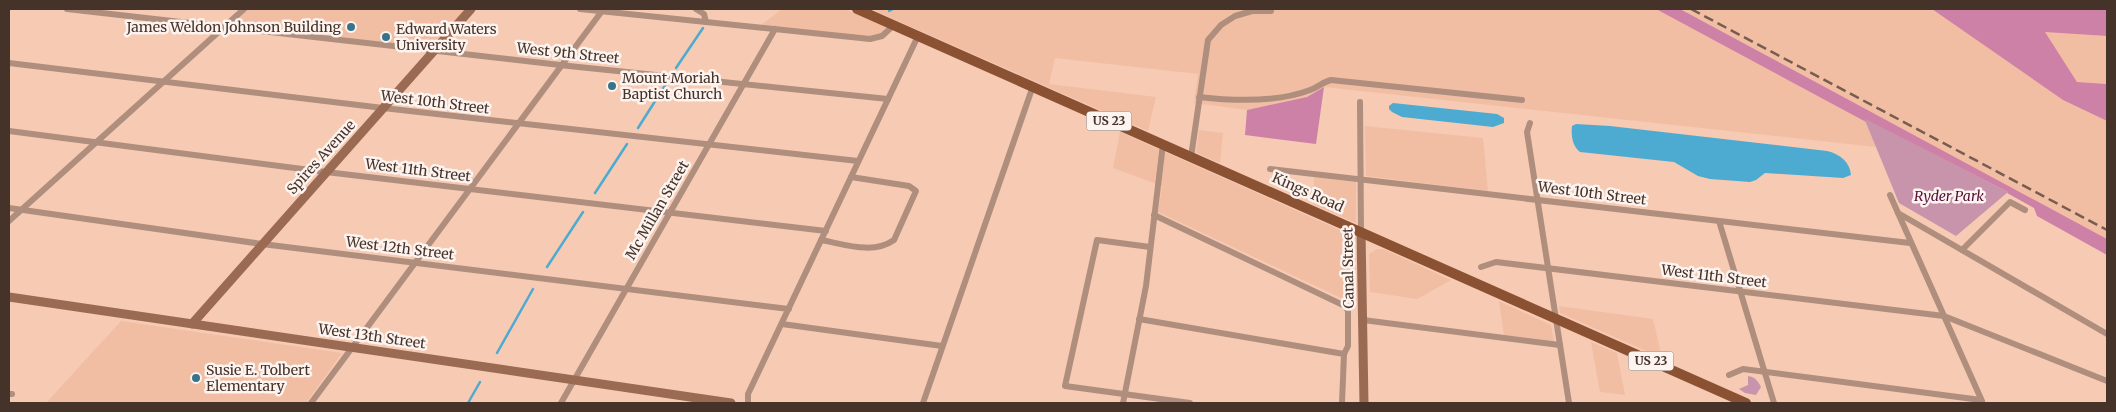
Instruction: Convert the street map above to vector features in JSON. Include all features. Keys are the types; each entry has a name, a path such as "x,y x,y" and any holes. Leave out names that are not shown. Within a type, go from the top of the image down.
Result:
{"main road":[{"name":"Kings Road","path":"857,9 1746,403"}],"street":[{"name":"West 9th Street","path":"66,9 434,51 888,99"},
{"path":"9,221 244,9"},
{"name":"Spires Avenue","path":"192,324 471,9"},
{"path":"580,9 870,39 882,36 894,25"},
{"path":"696,9 704,14 706,22"},
{"path":"1191,157 1208,40 1213,32 1227,20 1241,12 1252,10 1271,11"},
{"path":"311,403 602,11"},
{"name":"Mc Millan Street","path":"560,403 775,29"},
{"path":"748,403 748,394 918,36"},
{"name":"West 10th Street","path":"9,62 519,124 858,161"},
{"path":"1199,99 1238,99 1298,94 1332,80 1522,100"},
{"path":"923,403 1033,86"},
{"name":"Canal Street","path":"1360,102 1364,403"},
{"path":"1530,123 1527,132 1569,403"},
{"name":"West 11th Street","path":"9,131 326,172 826,231"},
{"path":"1124,399 1146,286 1163,144"},
{"name":"West 10th Street","path":"1270,169 1910,243"},
{"path":"821,240 877,249 890,244 916,191 909,186 851,177"},
{"path":"1890,194 1910,243 1982,401"},
{"path":"1962,250 2010,202 2025,210"},
{"name":"West 12th Street","path":"9,208 262,244 789,310"},
{"path":"1898,213 2107,334"},
{"path":"1154,215 1345,306 1348,311 1348,346 1344,354 1342,403"},
{"path":"1719,221 1774,403"},
{"path":"1150,247 1096,240 1065,386 1124,399 1135,394 1190,403"},
{"name":"West 11th Street","path":"1481,267 1496,262 1944,316 1962,325 2107,381"},
{"name":"West 13th Street","path":"9,297 731,403"},
{"path":"1139,319 1344,354"},
{"path":"1363,320 1560,345"},
{"path":"782,324 942,346"},
{"path":"1729,375 1743,369 1982,401"}],"shaded area":[{"name":"Edward Waters University","path":"248,9 467,9 431,49 230,25"},
{"path":"782,9 845,9 887,28 881,34 871,37 761,25"},
{"path":"879,9 1656,9 1866,122 1876,147 1324,87 1307,97 1247,110 1194,103 1198,74 1055,58 1049,84 1156,97 1148,131 875,11"},
{"path":"1656,9 1680,9 2107,239 2107,255 2037,216 2034,208 2008,192 1865,119 1866,122"},
{"path":"1680,9 1932,9 1937,11 2063,100 2107,121 2107,239"},
{"path":"1932,9 2107,9 2107,36 2045,32 2077,82 2107,84 2107,121 2063,100"},
{"path":"2044,31 2107,36 2107,84 2077,82"},
{"path":"1324,87 1316,144 1245,135 1247,110 1307,97"},
{"path":"1365,126 1483,138 1488,191 1366,176"},
{"path":"1199,130 1223,133 1220,163 1196,153"},
{"path":"1120,132 1351,235 1355,244 1356,305 1158,212 1162,186 1113,168"},
{"path":"1314,177 1356,182 1356,223 1313,204"},
{"path":"1377,249 1383,249 1451,280 1417,299 1370,292 1369,254"},
{"path":"1499,301 1551,325 1554,341 1504,335"},
{"path":"1559,306 1653,319 1662,358 1560,313"},
{"name":"Susie E. Tolbert Elementary","path":"121,321 342,353 306,403 46,403"},
{"path":"1591,342 1617,353 1625,395 1600,392"}],"green space":[{"name":"Ryder Park","path":"1864,118 2008,192 1956,236 1899,203"},
{"path":"1748,376 1753,377 1761,387 1756,395 1745,393 1739,389 1748,385"}],"water":[{"path":"1393,103 1497,114 1504,118 1504,123 1493,127 1402,117 1389,109 1389,106"},
{"path":"1576,124 1610,126 1827,151 1844,159 1849,166 1851,175 1843,178 1765,173 1750,182 1710,179 1698,176 1674,162 1580,152 1575,147 1572,137 1572,126"}],"waterway":[{"path":"889,11 893,9"},
{"path":"676,68 703,28"},
{"path":"638,128 666,84"},
{"path":"595,193 627,144"},
{"path":"547,267 583,212"},
{"path":"497,353 533,289"},
{"path":"468,403 480,382"}],"railway":[{"path":"1691,9 2107,230"}],"place":[{"name":"James Weldon Johnson Building","path":"351,27"},
{"name":"Edward Waters University","path":"386,37"},
{"name":"Mount Moriah Baptist Church","path":"612,86"},
{"name":"Susie E. Tolbert Elementary","path":"196,378"}]}
